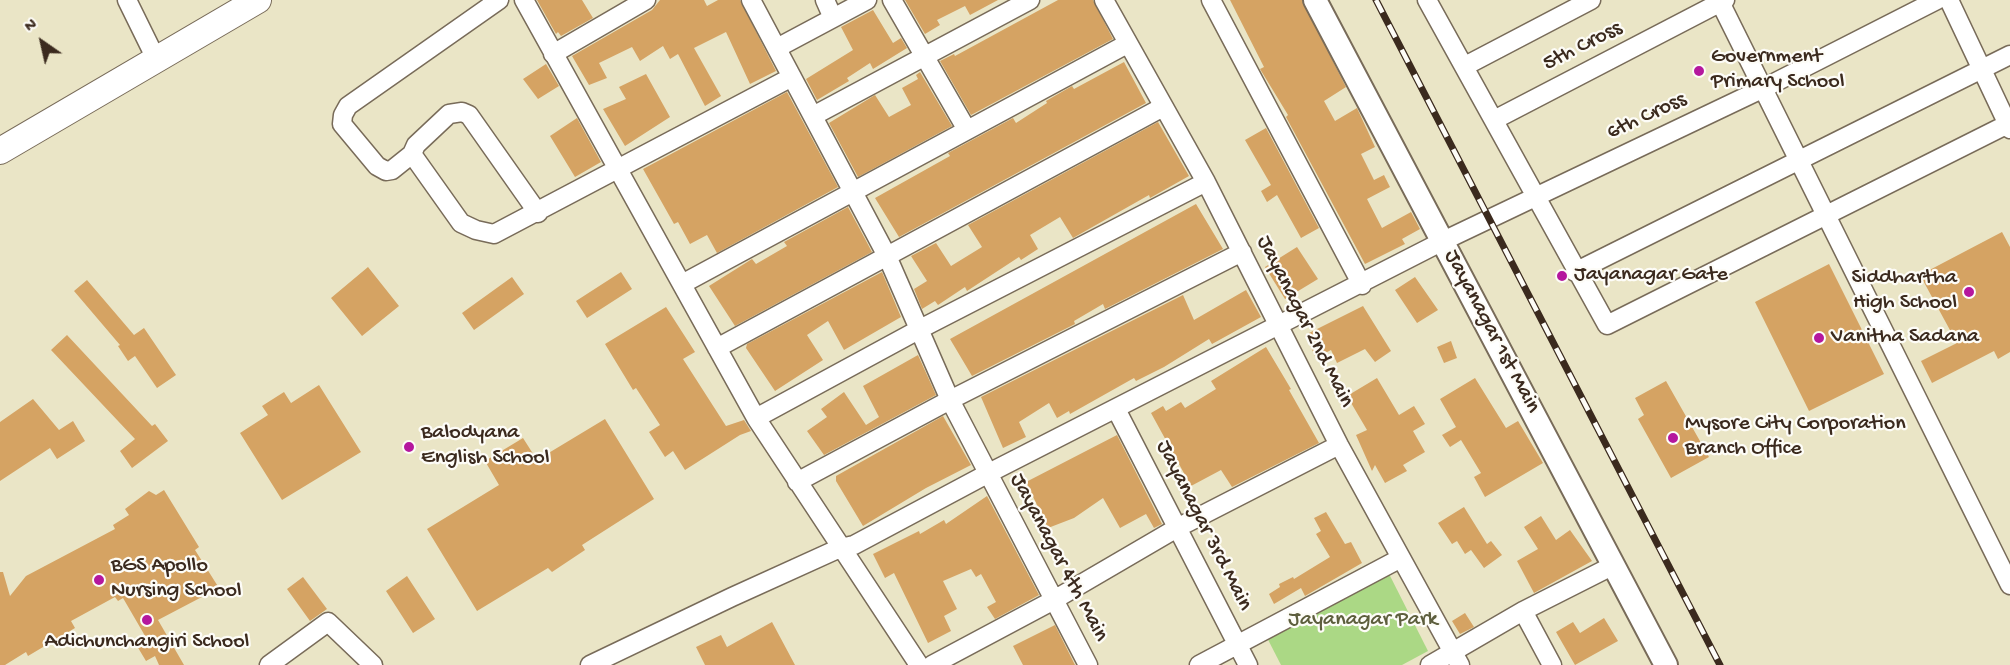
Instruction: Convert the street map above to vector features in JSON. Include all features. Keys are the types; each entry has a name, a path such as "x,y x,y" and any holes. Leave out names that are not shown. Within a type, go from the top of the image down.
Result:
{"main road":[{"path":"0,151 258,0"}],"street":[{"path":"126,0 156,59"},
{"path":"499,0 348,106 343,115 342,124 377,166 386,171 392,170 412,154 416,145 449,114 462,112 470,115 538,213"},
{"path":"524,0 756,418 919,665"},
{"path":"553,54 646,0"},
{"name":"Jayanagar 4th Main","path":"751,0 887,256 950,400 1052,601 1088,665"},
{"path":"825,0 833,18"},
{"path":"777,48 867,0"},
{"path":"892,0 967,130"},
{"path":"813,116 1030,0"},
{"name":"Jayanagar 2nd Main","path":"1104,0 1206,182 1339,445 1456,659"},
{"path":"1211,0 1362,285"},
{"name":"Jayanagar 1st Main","path":"1316,0 1666,665"},
{"path":"1464,66 1591,0"},
{"name":"6th Cross","path":"590,665 645,636 840,548 854,546 987,474 1362,285 1443,241 1764,88 1937,0"},
{"path":"1436,3 1464,66 1537,195 1575,272 1606,325 1825,213 2009,125 1949,0"},
{"path":"1721,1 1797,159 2010,585"},
{"name":"5th Cross","path":"1494,120 1721,1"},
{"path":"682,284 1128,44"},
{"path":"1575,272 1797,159 2010,55"},
{"path":"412,154 461,223 476,230 494,234 538,213 792,77"},
{"path":"717,348 1163,107"},
{"path":"756,418 920,328 1206,182"},
{"path":"797,482 950,400 1242,252"},
{"name":"Jayanagar 3rd Main","path":"1116,409 1248,665"},
{"path":"932,665 1052,601 1177,528 1339,445"},
{"path":"1199,665 1401,558"},
{"path":"1430,665 1456,659 1523,611 1614,565"},
{"path":"1523,611 1552,665"},
{"path":"269,665 328,622 373,665"}],"green space":[{"name":"Jayanagar Park","path":"1383,562 1428,651 1402,665 1281,665 1261,626"}],"building":[{"path":"537,0 582,0 593,18 561,36 558,32 556,34"},
{"path":"660,0 704,0 707,6 718,0 740,0 776,71 750,84 726,32 694,48 721,96 705,106 678,54 670,59 663,46 640,61 632,47 599,63 607,78 589,85 572,56 652,10"},
{"path":"905,0 998,0 970,15 965,6 937,20 940,25 925,34"},
{"path":"1058,0 1093,0 1113,39 971,115 940,61 954,54 955,56"},
{"path":"1230,0 1302,0 1346,87 1324,101 1335,121 1357,108 1375,147 1361,154 1374,180 1384,175 1390,187 1367,199 1382,228 1411,212 1420,229 1402,239 1405,244 1365,264 1286,117 1288,115 1260,69 1264,67"},
{"path":"873,10 893,43 901,38 907,48 873,69 870,63 847,78 849,81 817,100 806,79 853,50 841,27"},
{"path":"1124,62 1146,103 899,237 875,198 950,156 948,153 1013,118 1016,123 1047,103 1046,101 1072,86 1074,89"},
{"path":"546,64 559,86 538,99 523,79"},
{"path":"920,72 952,126 858,177 829,123 875,95 889,117 911,105 902,88 918,79 916,75"},
{"path":"646,74 670,117 625,146 603,109 626,99 619,87"},
{"path":"787,92 838,187 717,253 707,235 690,244 678,222 674,224 643,169"},
{"path":"577,118 601,162 575,177 550,136"},
{"path":"1158,122 1189,176 1150,198 1149,195 1073,238 1060,217 1030,235 1038,249 1021,260 1019,257 967,291 965,287 938,305 935,301 922,309 914,289 927,281 911,256 936,243 951,266 982,247 968,225"},
{"path":"1266,128 1319,228 1301,238 1277,195 1267,202 1261,191 1271,185 1245,140"},
{"path":"1196,204 1223,249 1105,309 1103,304 1074,321 1075,324 972,376 950,339"},
{"path":"848,207 872,252 735,326 709,286 752,259 756,264 787,246 784,242"},
{"name":"Siddhartha High School","path":"2002,232 2010,247 2010,352 1998,359 1994,351 1932,383 1921,361 1957,343 1920,275"},
{"path":"1297,247 1318,279 1285,299 1265,267"},
{"name":"Vanitha Sadana","path":"1829,264 1884,374 1809,411 1755,302"},
{"path":"368,267 399,306 362,336 331,298"},
{"path":"621,272 632,289 587,318 576,301"},
{"path":"882,272 901,317 844,350 828,321 807,335 823,360 775,391 746,348 747,344"},
{"path":"512,277 524,294 474,330 462,313"},
{"path":"1415,277 1438,310 1417,323 1395,290"},
{"path":"87,280 134,335 144,328 176,375 157,388 135,356 128,361 118,346 120,345 74,291"},
{"path":"1246,290 1261,317 1212,344 1209,339 1164,367 1136,381 1134,378 1070,414 1069,411 1057,418 1049,403 1019,422 1026,437 1003,448 981,397 1183,295 1194,320"},
{"path":"1363,306 1391,351 1375,362 1365,349 1337,363 1331,350 1316,358 1305,335"},
{"path":"666,307 695,352 683,359 726,426 744,420 751,431 740,435 685,470 673,451 665,457 649,432 660,425 636,388 633,390 605,344"},
{"path":"67,335 152,426 155,424 168,441 132,468 120,451 135,439 51,350"},
{"path":"1451,341 1457,358 1444,363 1437,347"},
{"path":"1266,347 1319,443 1232,487 1221,470 1191,486 1151,413 1163,406 1166,411 1181,402 1185,408 1216,389 1211,381"},
{"path":"918,355 936,395 824,455 807,431 827,417 821,409 844,392 866,425 879,417 863,386"},
{"path":"1377,378 1399,415 1414,406 1425,424 1413,431 1425,452 1403,465 1407,471 1385,483 1375,465 1372,471 1356,435 1367,430 1347,396"},
{"path":"1475,378 1506,428 1518,421 1543,463 1485,497 1474,477 1481,473 1461,440 1450,447 1442,435 1456,427 1440,399"},
{"name":"Mysore City Corporation Branch Office","path":"1666,381 1709,457 1671,478 1638,419 1644,415 1635,398"},
{"path":"319,385 361,452 282,500 240,433 268,415 262,406 284,392 291,403"},
{"path":"33,399 59,430 73,421 85,441 57,459 50,448 0,481 0,422"},
{"path":"943,416 971,465 926,488 863,526 836,481 836,476"},
{"path":"605,419 654,499 582,545 585,550 552,572 548,568 477,611 427,529 499,485 485,461 523,438 537,460"},
{"path":"1117,435 1162,524 1154,528 1146,514 1120,528 1103,498 1074,518 1048,528 1026,482"},
{"name":"BGS Apollo Nursing School","path":"164,490 199,547 195,550 219,588 158,620 184,665 159,665 155,656 146,661 137,646 148,641 123,598 118,601 115,597 71,621 75,628 28,656 26,652 5,665 0,665 0,572 3,572 10,596 26,576 115,529 113,525 129,515 125,509 149,491 156,495"},
{"path":"987,496 1039,595 995,619 987,607 996,602 981,574 976,577 971,569 943,581 957,609 944,616 951,631 928,643 894,573 885,578 873,554 919,531 920,534 944,520 946,524"},
{"path":"1464,507 1487,544 1491,541 1502,555 1484,568 1471,550 1465,554 1457,541 1452,544 1438,523"},
{"path":"1326,512 1345,544 1351,542 1362,563 1305,596 1301,588 1274,604 1269,594 1280,587 1279,584 1293,577 1294,579 1330,557 1316,534 1321,531 1314,518"},
{"path":"1541,516 1556,540 1570,530 1592,561 1534,593 1517,561 1538,549 1524,527"},
{"path":"407,576 435,619 413,633 386,591"},
{"path":"303,577 327,609 310,621 287,589"},
{"path":"1465,613 1474,627 1460,634 1452,621"},
{"path":"1604,618 1618,641 1575,665 1556,632 1573,622 1580,633"},
{"path":"772,622 795,665 705,665 696,647 721,635 727,647"},
{"path":"1055,625 1075,665 1023,665 1013,646"}],"railway":[{"path":"1376,0 1720,665"}],"place":[{"name":"Government Primary School","path":"1699,71"},
{"name":"Jayanagar Gate","path":"1562,276"},
{"name":"Siddhartha High School","path":"1969,292"},
{"name":"Vanitha Sadana","path":"1819,338"},
{"name":"Mysore City Corporation Branch Office","path":"1673,438"},
{"name":"Balodyana English School","path":"409,447"},
{"name":"BGS Apollo Nursing School","path":"99,580"},
{"name":"Adichunchangiri School","path":"147,620"}]}
